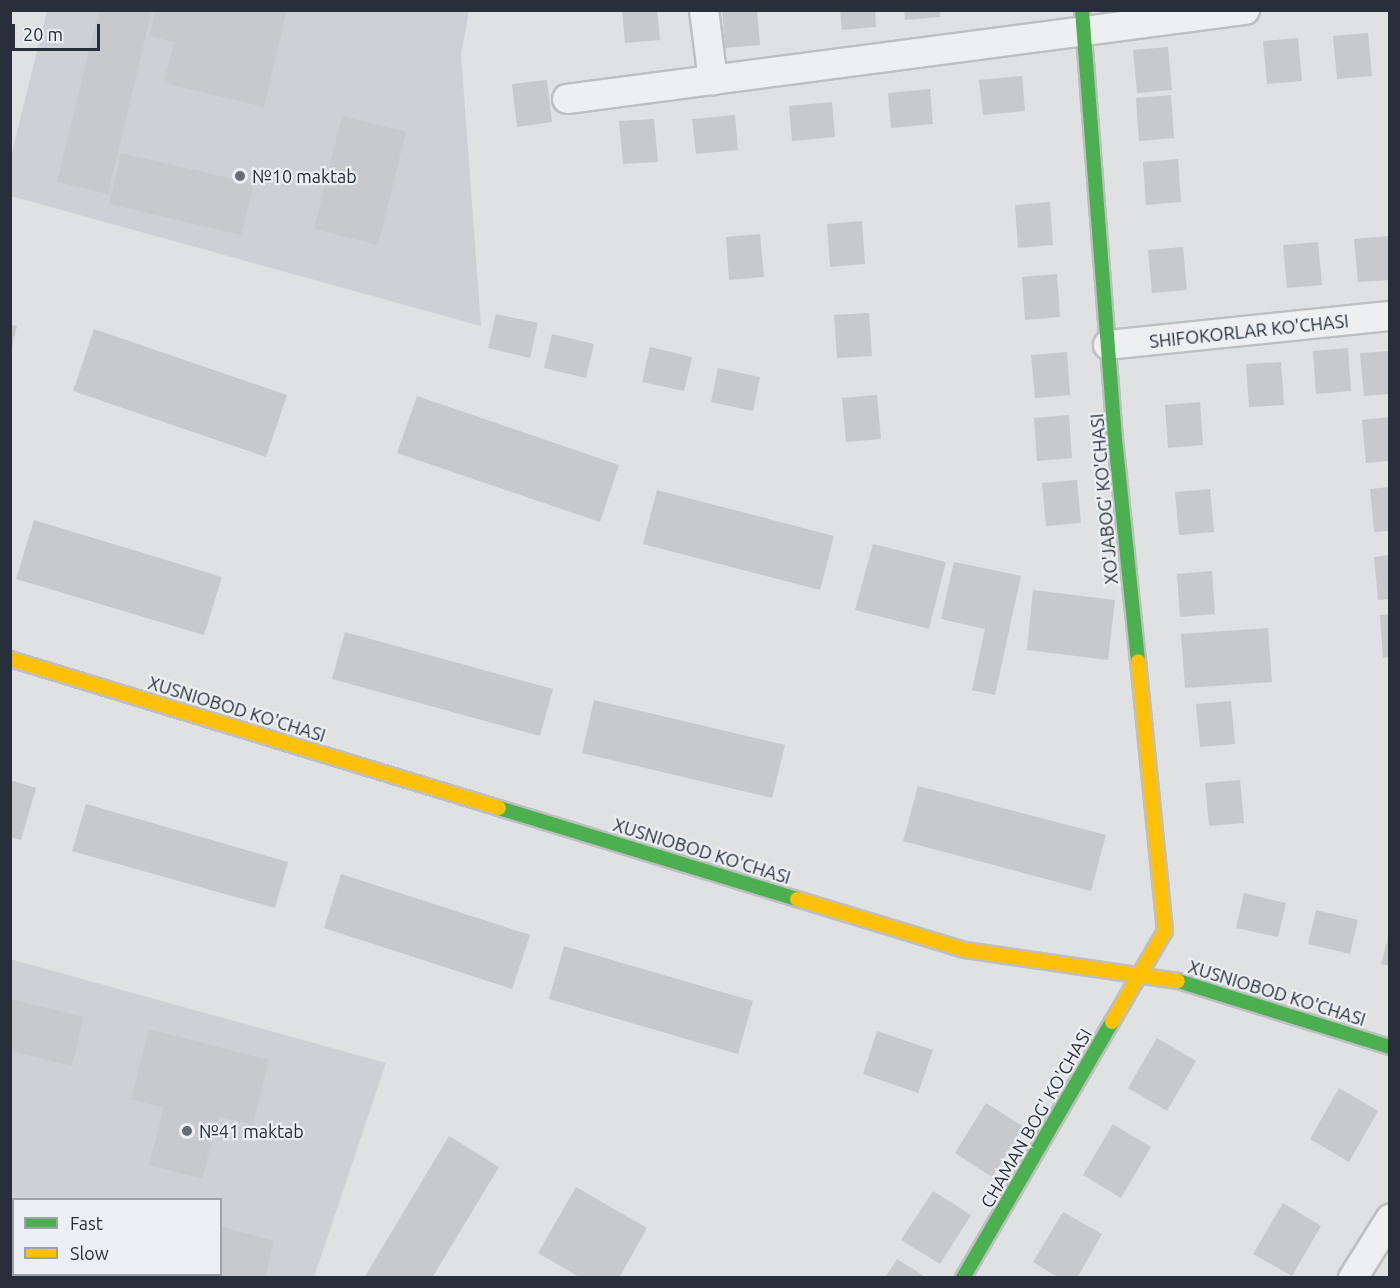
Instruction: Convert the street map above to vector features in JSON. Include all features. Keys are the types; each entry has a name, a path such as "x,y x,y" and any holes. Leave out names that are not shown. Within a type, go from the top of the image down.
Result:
{"street":[{"path":"704,10 713,80"},
{"path":"567,99 713,80 1083,21 1245,10"},
{"name":"XO'JABOG' KO'CHASI","path":"1083,21 1108,345 1165,931 1139,976"},
{"name":"SHIFOKORLAR KO'CHASI","path":"1108,345 1389,316"},
{"name":"XUSNIOBOD KO'CHASI","path":"10,659 965,950 1195,983 1389,1047"},
{"name":"CHAMAN BOG' KO'CHASI","path":"963,1278 1139,976"},
{"path":"1353,1278 1389,1219"}],"shaded area":[{"name":"№10 maktab","path":"47,11 469,11 461,54 481,326 11,196 11,156"},
{"name":"№41 maktab","path":"10,959 386,1063 314,1277 25,1278 18,1276 222,1276 222,1198 12,1198 12,1274"}],"building":[{"path":"99,10 152,10 108,194 57,182"},
{"path":"155,10 287,10 264,107 164,83 174,42 149,36"},
{"path":"622,10 657,10 660,40 625,43"},
{"path":"722,10 757,10 760,45 725,48"},
{"path":"840,10 875,10 876,27 842,30"},
{"path":"904,10 940,10 940,17 905,20"},
{"path":"1368,33 1372,76 1337,79 1333,36"},
{"path":"1298,38 1302,81 1267,84 1263,41"},
{"path":"1168,47 1172,90 1137,93 1133,50"},
{"path":"1022,76 1025,111 983,115 979,80"},
{"path":"547,80 552,122 517,127 512,84"},
{"path":"930,89 933,124 891,128 888,93"},
{"path":"1171,95 1174,138 1139,141 1136,98"},
{"path":"832,102 835,137 792,141 789,106"},
{"path":"735,115 738,150 696,154 692,119"},
{"path":"342,116 406,132 378,245 314,229"},
{"path":"654,119 658,162 623,164 619,121"},
{"path":"121,153 254,184 241,235 109,204"},
{"path":"1178,159 1181,202 1146,205 1143,162"},
{"path":"1050,202 1053,245 1018,248 1015,205"},
{"path":"862,221 865,264 830,267 827,224"},
{"path":"760,234 764,277 729,280 726,237"},
{"path":"1389,236 1390,280 1358,282 1354,239"},
{"path":"1318,242 1322,285 1287,288 1283,245"},
{"path":"1183,247 1187,290 1152,293 1148,250"},
{"path":"1057,274 1060,317 1025,320 1022,277"},
{"path":"869,313 872,356 837,358 834,315"},
{"path":"496,314 538,323 530,358 488,348"},
{"path":"10,325 17,326 11,351 10,351"},
{"path":"94,329 287,395 266,457 73,391"},
{"path":"552,334 594,344 586,378 544,368"},
{"path":"650,347 692,357 684,391 642,382"},
{"path":"1348,348 1351,391 1316,394 1313,351"},
{"path":"1390,351 1390,394 1364,396 1360,353"},
{"path":"1067,352 1070,395 1035,398 1031,355"},
{"path":"1281,362 1284,405 1249,407 1246,364"},
{"path":"718,368 760,377 753,411 711,402"},
{"path":"877,395 881,439 846,442 842,398"},
{"path":"417,396 619,465 600,522 397,453"},
{"path":"1200,402 1203,445 1168,448 1165,405"},
{"path":"1069,415 1072,458 1037,461 1034,418"},
{"path":"1390,417 1390,461 1366,463 1362,420"},
{"path":"1077,480 1081,523 1046,526 1042,483"},
{"path":"1390,487 1390,531 1374,532 1370,489"},
{"path":"1210,489 1214,532 1179,535 1175,492"},
{"path":"657,490 834,536 820,590 643,544"},
{"path":"34,520 222,577 204,635 16,579"},
{"path":"873,544 946,562 929,629 855,610"},
{"path":"1390,555 1390,599 1378,600 1374,557"},
{"path":"954,562 1021,576 995,695 972,690 985,629 941,619"},
{"path":"1212,571 1215,614 1180,617 1177,574"},
{"path":"1033,590 1115,600 1108,660 1027,650"},
{"path":"1390,614 1390,657 1383,658 1380,615"},
{"path":"1268,628 1272,682 1185,688 1181,634"},
{"path":"345,632 553,689 540,736 332,679"},
{"path":"594,700 785,745 772,798 582,753"},
{"path":"1231,701 1235,744 1200,747 1196,704"},
{"path":"10,780 36,788 21,840 10,837"},
{"path":"1240,780 1244,823 1209,826 1205,783"},
{"path":"918,786 1106,835 1091,891 903,841"},
{"path":"86,804 288,862 275,908 72,851"},
{"path":"341,874 530,935 512,989 324,928"},
{"path":"1244,893 1286,903 1278,937 1236,928"},
{"path":"1316,910 1358,920 1350,954 1308,944"},
{"path":"1390,930 1390,966 1381,964"},
{"path":"564,946 753,1001 738,1054 549,999"},
{"path":"10,999 84,1017 72,1066 10,1051"},
{"path":"149,1029 269,1060 253,1125 219,1116 202,1179 149,1165 164,1108 131,1099"},
{"path":"877,1031 933,1050 918,1093 863,1074"},
{"path":"1157,1038 1196,1061 1167,1111 1128,1088"},
{"path":"1339,1088 1378,1111 1349,1162 1310,1139"},
{"path":"986,1103 1024,1127 992,1177 955,1153"},
{"path":"1113,1124 1151,1147 1121,1198 1083,1175"},
{"path":"449,1136 499,1167 432,1278 364,1278"},
{"path":"576,1187 647,1228 619,1278 581,1278 538,1253"},
{"path":"933,1191 971,1215 940,1264 901,1240"},
{"path":"1283,1203 1321,1226 1292,1276 1253,1254"},
{"path":"10,1205 12,1206 12,1222 10,1230"},
{"path":"1063,1212 1102,1234 1077,1278 1059,1278 1033,1262"},
{"path":"222,1227 274,1241 265,1278 164,1276 222,1276"},
{"path":"897,1259 927,1278 885,1278"}],"traffic: fast":[{"path":"1082,10 1116,448 1138,661"},
{"path":"499,808 797,899"},
{"path":"1178,981 1390,1047"},
{"path":"963,1278 1112,1022"}],"traffic: slow":[{"path":"10,659 499,808"},
{"path":"1112,1022 1165,931 1138,661"},
{"path":"797,899 965,950 1178,981"}],"place":[{"name":"№10 maktab","path":"240,176"},
{"name":"№41 maktab","path":"187,1131"}]}
